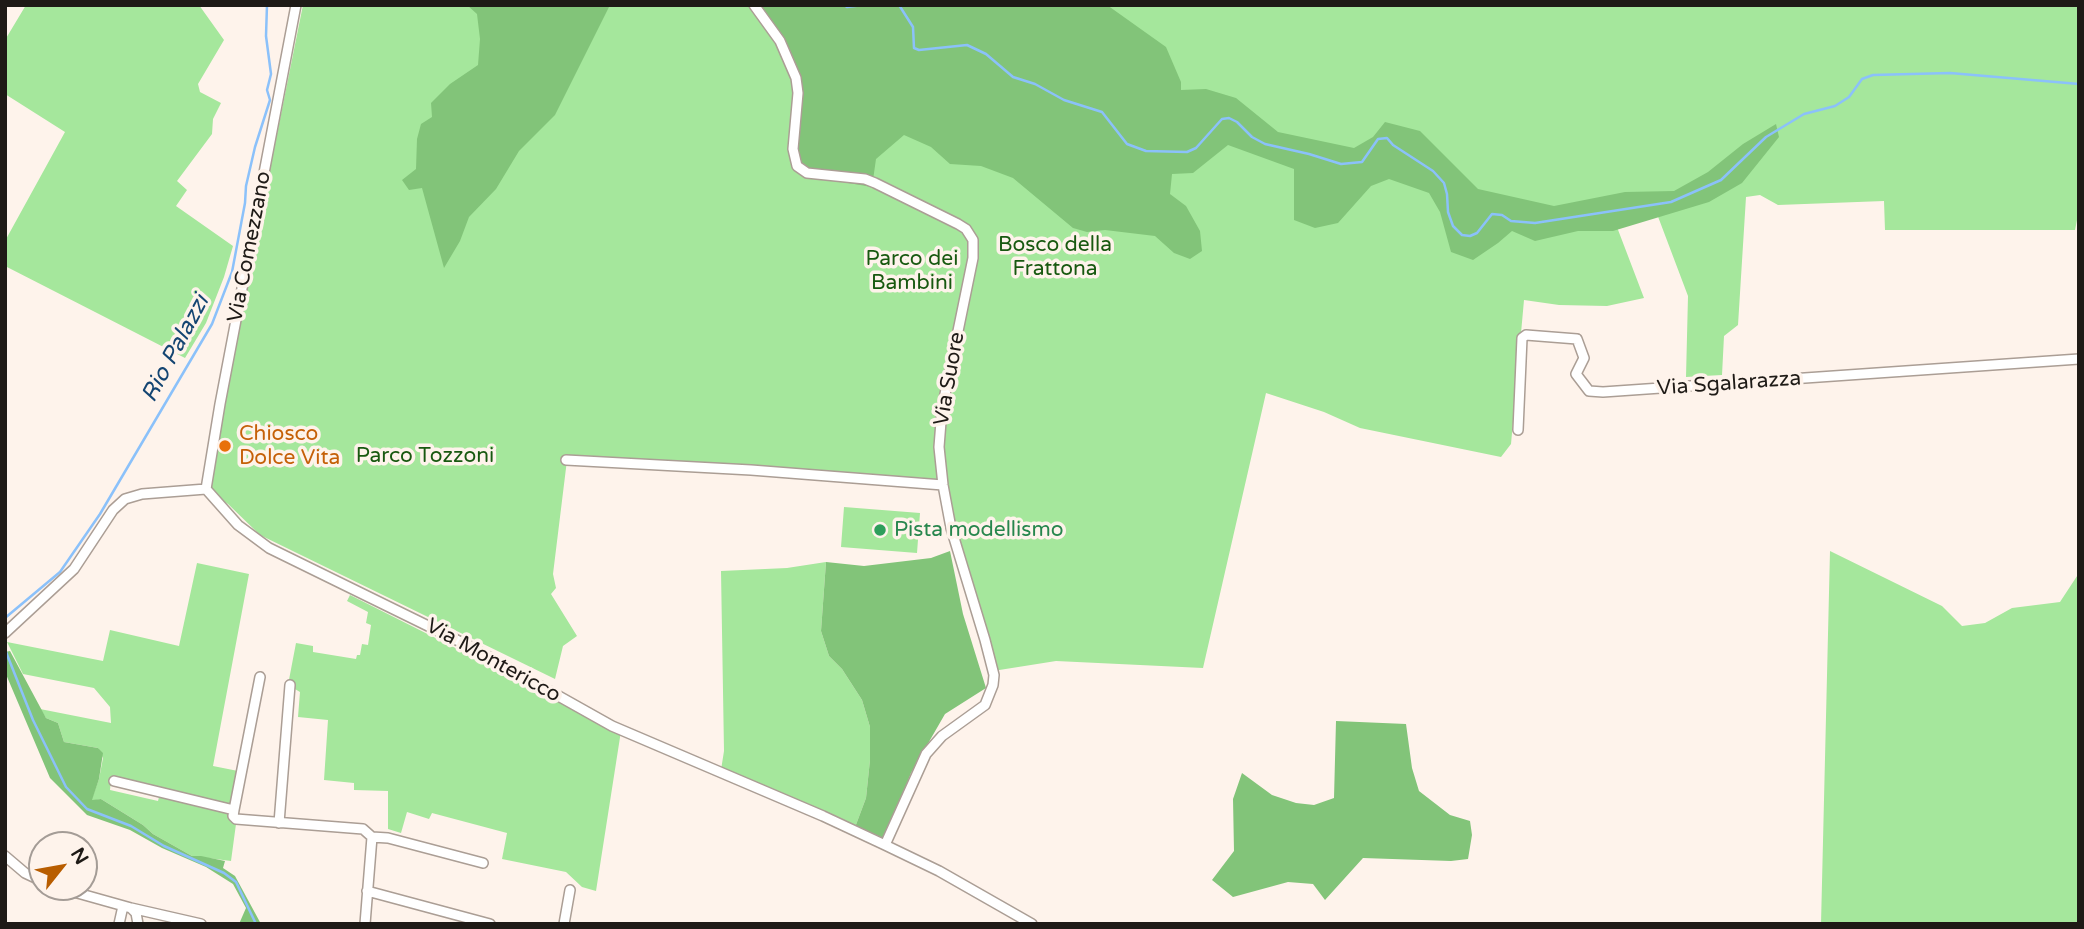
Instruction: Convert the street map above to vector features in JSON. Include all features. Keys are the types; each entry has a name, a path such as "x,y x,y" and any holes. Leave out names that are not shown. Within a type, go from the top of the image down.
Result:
{"street":[{"name":"Via Comezzano","path":"206,489 296,5"},
{"name":"Via Suore","path":"754,5 780,41 796,78 798,93 793,149 797,166 807,173 856,178 875,183 958,224 966,229 973,240 973,258 940,427 943,485 958,553 994,675 993,685 985,705 942,736 926,754 886,845"},
{"name":"Via Sgalarazza","path":"1518,429 1522,338 1525,335 1577,339 1584,358 1576,374 1589,391 1603,392 2079,359"},
{"path":"566,460 751,470 943,485"},
{"path":"5,633 74,569 113,510 125,499 142,494 206,489"},
{"name":"Via Montericco","path":"206,489 238,525 269,548 473,648 612,726 886,845 939,871 1032,924"},
{"path":"234,814 260,677"},
{"path":"279,823 290,685"},
{"path":"114,781 234,814 238,820 363,829 372,837 388,838 483,863"},
{"path":"365,924 372,837"},
{"path":"5,856 28,874"},
{"path":"565,924 570,890"},
{"path":"367,891 490,924"},
{"path":"98,899 201,924"},
{"path":"120,923 127,907"},
{"path":"127,907 136,913 140,924 156,913"}],"green space":[{"path":"26,5 199,5 224,40 198,84 200,92 221,103 213,119 212,134 177,181 187,190 176,206 233,246 206,323 185,358 5,266 5,241 65,132 5,94 5,40"},
{"name":"Bosco della Frattona","path":"303,5 2079,5 2079,210 2075,230 1885,230 1884,201 1778,205 1760,195 1746,197 1738,325 1724,336 1722,375 1686,377 1688,296 1654,206 1612,214 1644,298 1607,306 1559,305 1524,300 1511,444 1501,457 1360,428 1324,412 1266,393 1203,668 1056,661 993,671 943,482 925,478 567,460 553,574 556,588 551,594 577,636 563,646 555,679 260,535 217,497 213,489 208,488 252,240"},
{"path":"467,5 610,5 555,115 519,151 496,189 469,217 460,241 444,268 422,188 409,190 402,180 416,169 417,139 421,124 432,117 431,103 450,84 478,65 480,39 477,14"},
{"path":"749,5 1107,5 1166,47 1181,82 1181,90 1206,89 1236,98 1278,132 1354,148 1373,137 1385,122 1420,131 1478,189 1554,206 1625,192 1674,191 1708,172 1743,144 1776,124 1779,137 1742,183 1709,202 1613,231 1578,231 1535,241 1512,231 1473,260 1451,252 1440,212 1429,193 1389,179 1371,186 1338,223 1315,228 1294,220 1294,169 1228,145 1193,173 1172,174 1170,194 1186,206 1200,231 1202,251 1190,259 1174,253 1155,236 1105,230 1087,232 1073,228 1013,178 981,166 950,164 931,147 904,135 876,159 872,187 801,175 793,163 794,81 779,45"},
{"name":"Pista modellismo","path":"844,507 920,513 917,553 841,547"},
{"path":"950,551 963,614 986,688 945,714 911,773 882,847 854,830 866,798 870,727 862,700 842,669 829,656 821,631 826,562 864,566 931,558"},
{"path":"1830,551 1942,606 1962,626 1985,623 2012,608 2060,602 2079,573 2079,924 1821,924"},
{"path":"826,562 821,631 829,656 842,669 862,700 870,727 866,798 854,830 721,770 724,751 721,571 787,568"},
{"path":"197,563 249,574 213,766 238,771 230,808 236,824 231,861 192,856 101,799 91,801 103,758 98,748 64,742 58,723 46,718 40,709 111,723 110,707 94,688 23,674 7,642 103,661 110,630 179,646","holes":["111,780 170,793 168,799 159,797 158,801 110,790"]},
{"path":"350,595 521,681 603,726 621,731 596,891 582,887 566,872 502,859 507,833 432,813 429,819 407,812 401,833 388,829 388,791 354,790 354,783 324,780 328,720 298,717 300,692 288,685 296,643 313,646 313,652 356,659 357,655 360,655 362,644 368,645 371,625 366,623 368,612 347,601"},
{"path":"10,651 46,718 58,723 64,742 98,748 103,753 92,800 101,799 192,856 225,861 223,868 235,876 261,924 239,924 246,908 233,884 206,867 162,848 130,830 87,815 50,778 5,672 5,652"},
{"path":"1336,721 1406,724 1412,768 1419,791 1450,815 1470,821 1472,835 1468,859 1451,861 1363,858 1325,900 1313,884 1288,882 1233,897 1212,880 1234,851 1233,799 1242,773 1272,795 1296,803 1314,805 1334,798"}],"waterway":[{"name":"Rio Palazzi","path":"5,618 60,572 100,514 212,324 232,272 246,186 270,100 267,90 271,74 266,36 267,5"},
{"path":"844,5 863,5"},
{"path":"899,5 913,27 914,48 919,50 967,45 986,54 1013,77 1035,84 1064,100 1102,112 1127,144 1146,151 1187,152 1196,148 1222,119 1229,118 1265,144 1341,164 1362,162 1378,139 1387,138 1393,145 1433,171 1444,183 1453,226 1462,235 1470,236 1477,233 1492,214 1502,215 1511,221 1535,223 1671,202 1721,180 1766,137 1804,114 1835,106 1849,97 1862,79 1873,75 1950,73 2079,84"},
{"name":"Rio Palazzi","path":"6,652 33,720 66,787 87,809 131,826 164,846 224,873 236,882 256,924"}],"place":[{"name":"Chiosco Dolce Vita","path":"225,446"},
{"name":"Pista modellismo","path":"880,530"}],"park label":[{"name":"Parco dei Bambini","path":"912,271"},
{"name":"Parco Tozzoni","path":"425,456"}]}
